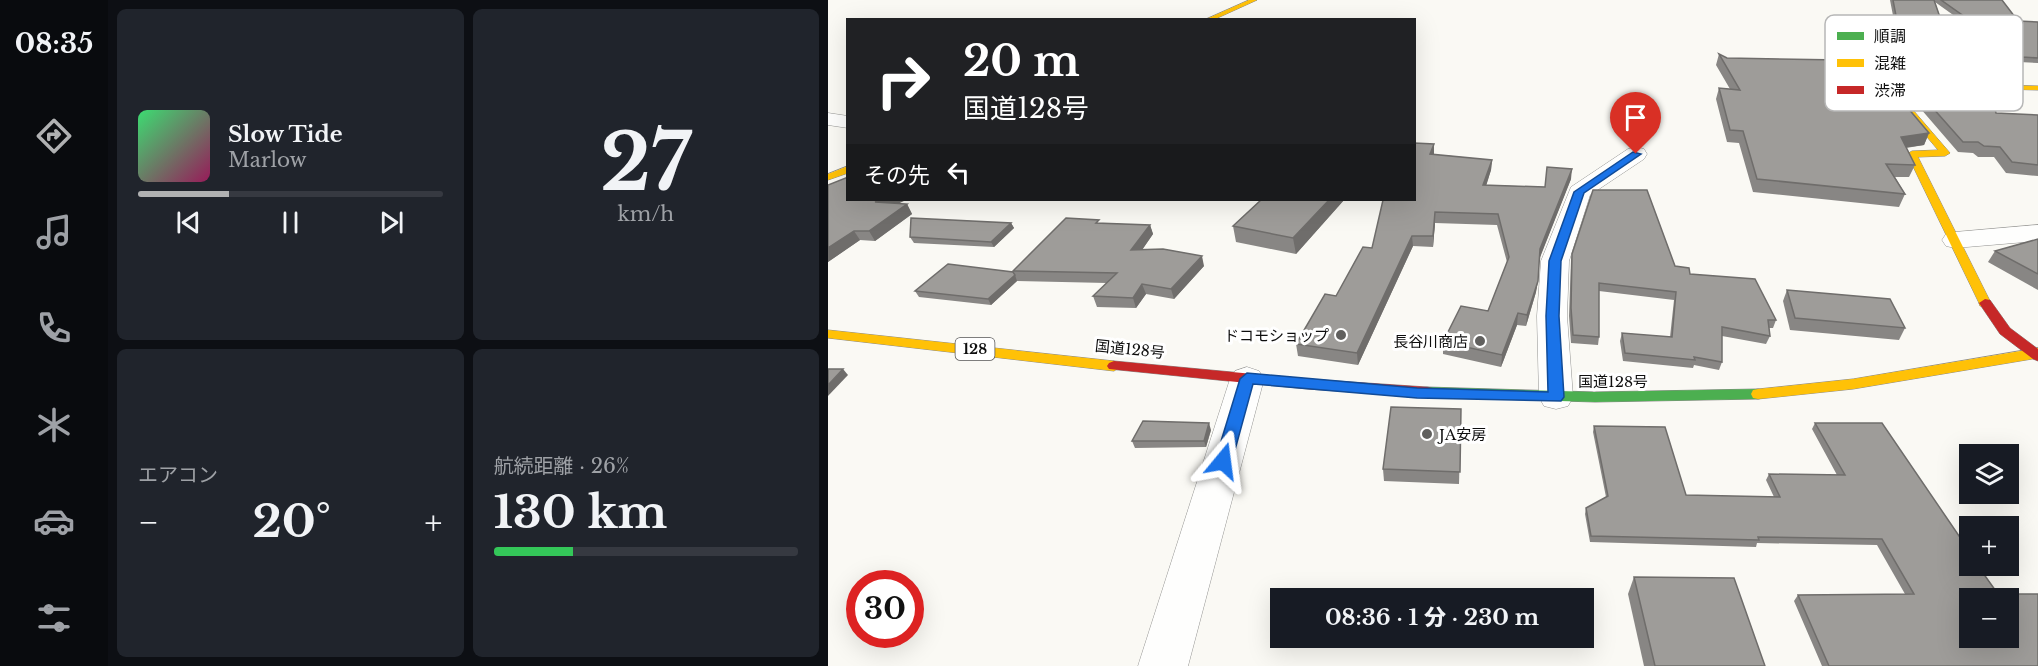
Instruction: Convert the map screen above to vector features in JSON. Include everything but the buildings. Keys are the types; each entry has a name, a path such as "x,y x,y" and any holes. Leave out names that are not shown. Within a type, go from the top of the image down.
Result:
{"main road":[{"path":"1212,18 1254,0"},
{"path":"2023,88 2038,88"},
{"path":"1909,111 1945,153 1912,154 1990,312 2005,330 2036,354"},
{"path":"828,177 846,170"},
{"name":"国道128号","path":"828,334 1247,379 1417,393 1556,397 1667,397 1826,388 2036,354"}],"street":[{"path":"828,119 846,122"},
{"path":"1556,397 1552,316 1555,261 1579,192 1636,154"},
{"path":"1954,240 2038,233"},
{"path":"1163,666 1247,379"}],"traffic: fast":[{"path":"1427,392 1595,397 1758,394"}],"traffic: slow":[{"path":"1212,18 1254,0"},
{"path":"2023,88 2038,88"},
{"path":"1909,111 1945,153 1912,154 1985,303"},
{"path":"828,177 846,170"},
{"path":"828,334 1114,366"},
{"path":"1758,394 1853,384 2038,353"}],"traffic: jam":[{"path":"1985,303 2005,331 2038,356"},
{"path":"1114,366 1307,384 1427,392"}],"place":[{"name":"ドコモショップ","path":"1341,335"},
{"name":"長谷川商店","path":"1480,341"},
{"name":"JA安房","path":"1427,434"}],"route":[{"path":"1223,461 1247,379 1417,393 1556,397 1552,316 1555,261 1579,192 1636,154"}]}
